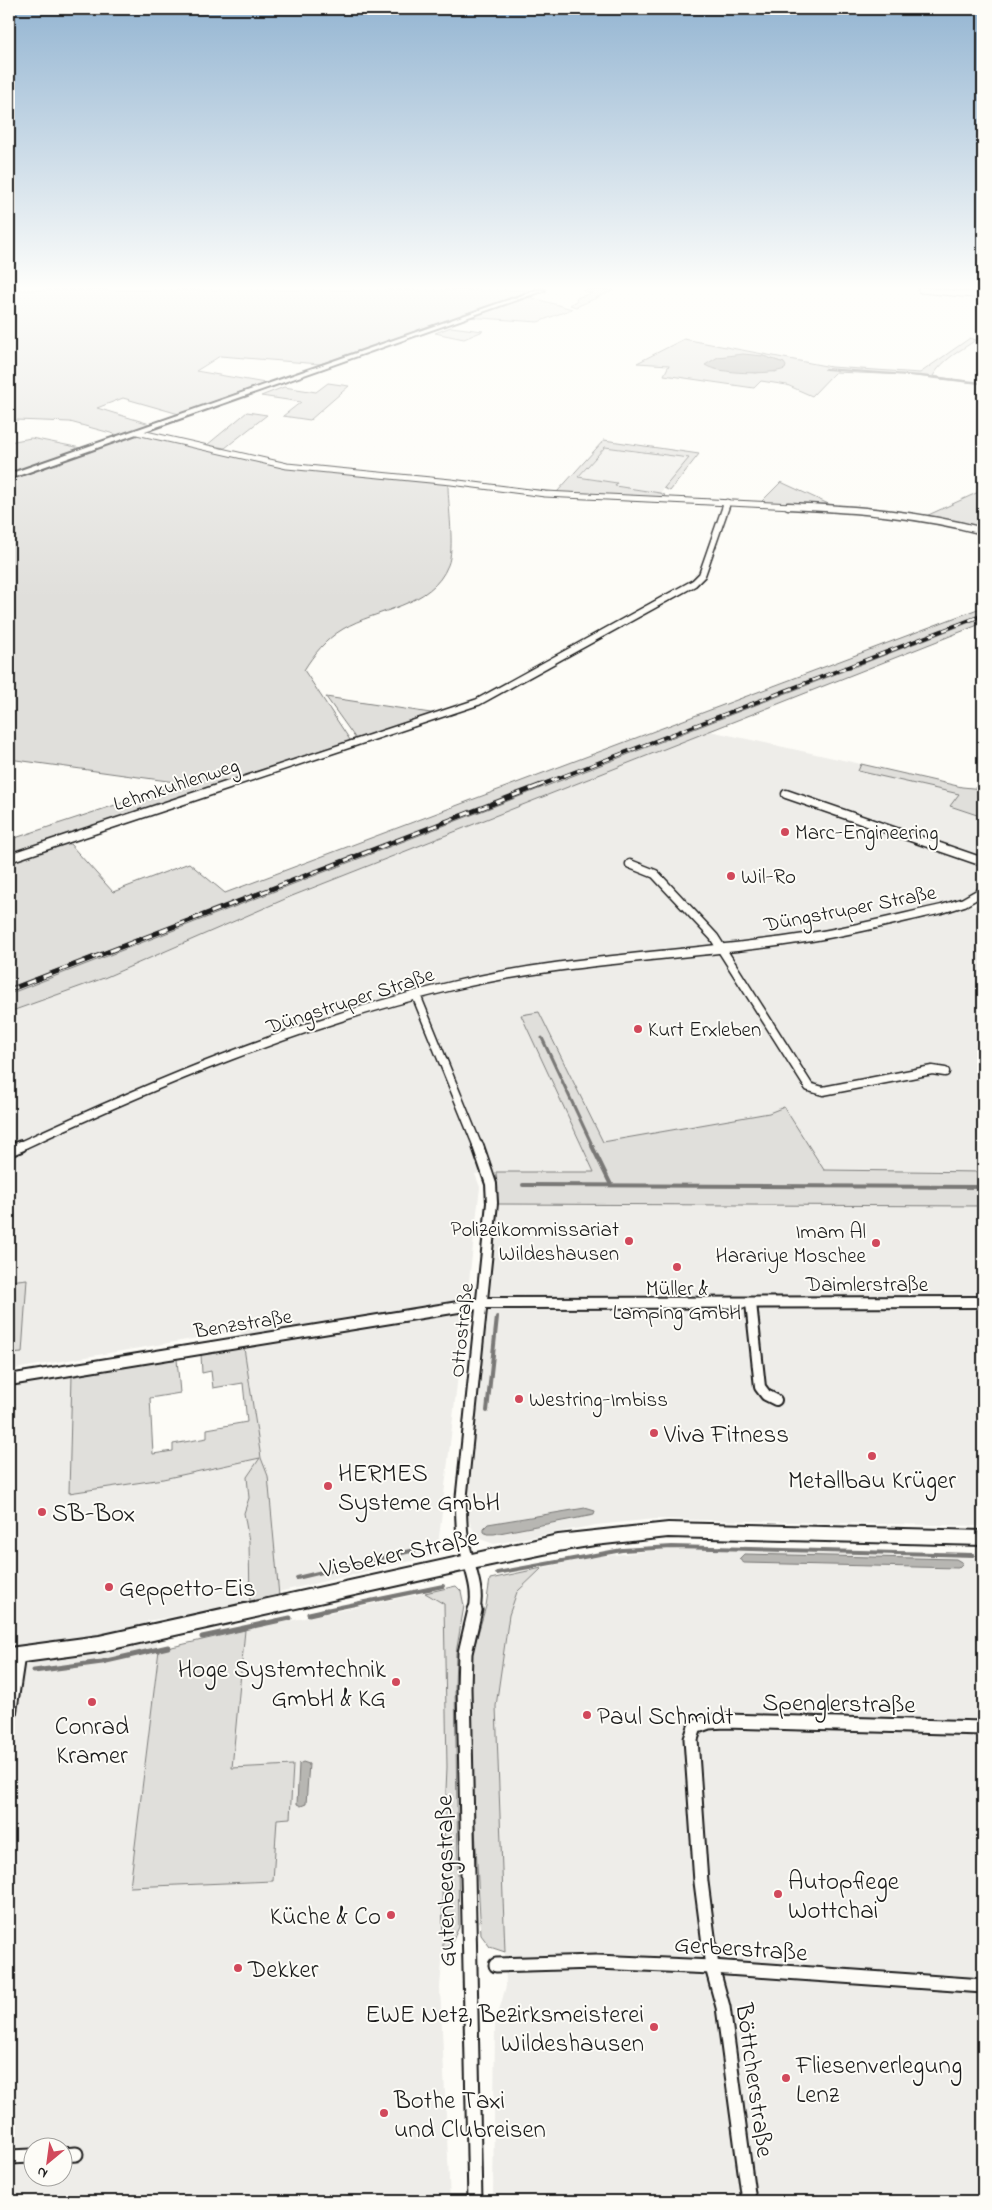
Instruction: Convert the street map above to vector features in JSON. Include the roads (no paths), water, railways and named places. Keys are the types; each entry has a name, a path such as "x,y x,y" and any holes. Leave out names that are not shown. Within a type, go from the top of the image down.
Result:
{"main road":[{"path":"9,477 247,393"},
{"name":"Visbeker Straße","path":"13,1656 99,1644 558,1543 668,1530 983,1538"}],"street":[{"path":"137,432 287,466 451,482 538,494 728,502 860,511 954,523 983,531"},
{"name":"Lehmkuhlenweg","path":"9,858 478,702 694,583 702,575 728,502"},
{"path":"786,794 983,862"},
{"path":"630,864 654,874 714,937 809,1088 823,1092 932,1070 945,1072"},
{"name":"Düngstruper Straße","path":"9,1151 117,1101 188,1071 350,1014 416,995 529,970 806,938 914,915 964,902 983,891"},
{"name":"Ottostraße","path":"416,995 486,1166 491,1184 492,1203 483,1304 461,1502 462,1535 467,1562"},
{"name":"Daimlerstraße","path":"483,1304 983,1302"},
{"path":"751,1303 760,1387 766,1395 776,1400"},
{"name":"Benzstraße","path":"9,1380 483,1304"},
{"name":"Gutenbergstraße","path":"467,1562 475,1586 476,1605 465,1653 464,1688 474,2201"},
{"path":"9,1716 13,1656"},
{"name":"Spenglerstraße","path":"712,1966 701,1882 694,1789 691,1739 695,1727 709,1722 726,1721 983,1728"},
{"name":"Gerberstraße","path":"496,1964 596,1962 712,1966 983,1986"},
{"name":"Böttcherstraße","path":"712,1966 723,2007 749,2201"},
{"path":"9,2158 22,2157"}],"waterway":[{"path":"542,1038 593,1147"},
{"path":"592,1146 611,1185"},
{"path":"523,1185 983,1187"},
{"path":"487,1411 497,1317"},
{"path":"497,1573 622,1550 672,1547 973,1555"},
{"path":"297,1578 415,1550"},
{"path":"321,1611 443,1586"},
{"path":"309,1614 327,1610"},
{"path":"202,1637 290,1618"},
{"path":"34,1671 102,1662 168,1647"}],"railway":[{"path":"538,786 983,615"},
{"path":"9,990 541,785"}],"place":[{"name":"Marc-Engineering","path":"785,832"},
{"name":"Wil-Ro","path":"731,876"},
{"name":"Kurt Erxleben","path":"638,1029"},
{"name":"Polizeikommissariat Wildeshausen","path":"629,1241"},
{"name":"Imam Al Harariye Moschee","path":"876,1243"},
{"name":"Müller & Lamping GmbH","path":"677,1267"},
{"name":"Westring-Imbiss","path":"519,1399"},
{"name":"Viva Fitness","path":"654,1433"},
{"name":"Metallbau Krüger","path":"872,1456"},
{"name":"HERMES Systeme GmbH","path":"328,1486"},
{"name":"SB-Box","path":"42,1512"},
{"name":"Geppetto-Eis","path":"109,1587"},
{"name":"Hoge Systemtechnik GmbH & KG","path":"396,1682"},
{"name":"Conrad Kramer","path":"92,1702"},
{"name":"Paul Schmidt","path":"587,1715"},
{"name":"Autopflege Wottchai","path":"778,1894"},
{"name":"Küche & Co","path":"391,1915"},
{"name":"Dekker","path":"238,1968"},
{"name":"EWE Netz, Bezirksmeisterei Wildeshausen","path":"654,2027"},
{"name":"Fliesenverlegung Lenz","path":"786,2078"},
{"name":"Bothe Taxi und Clubreisen","path":"384,2113"}]}
